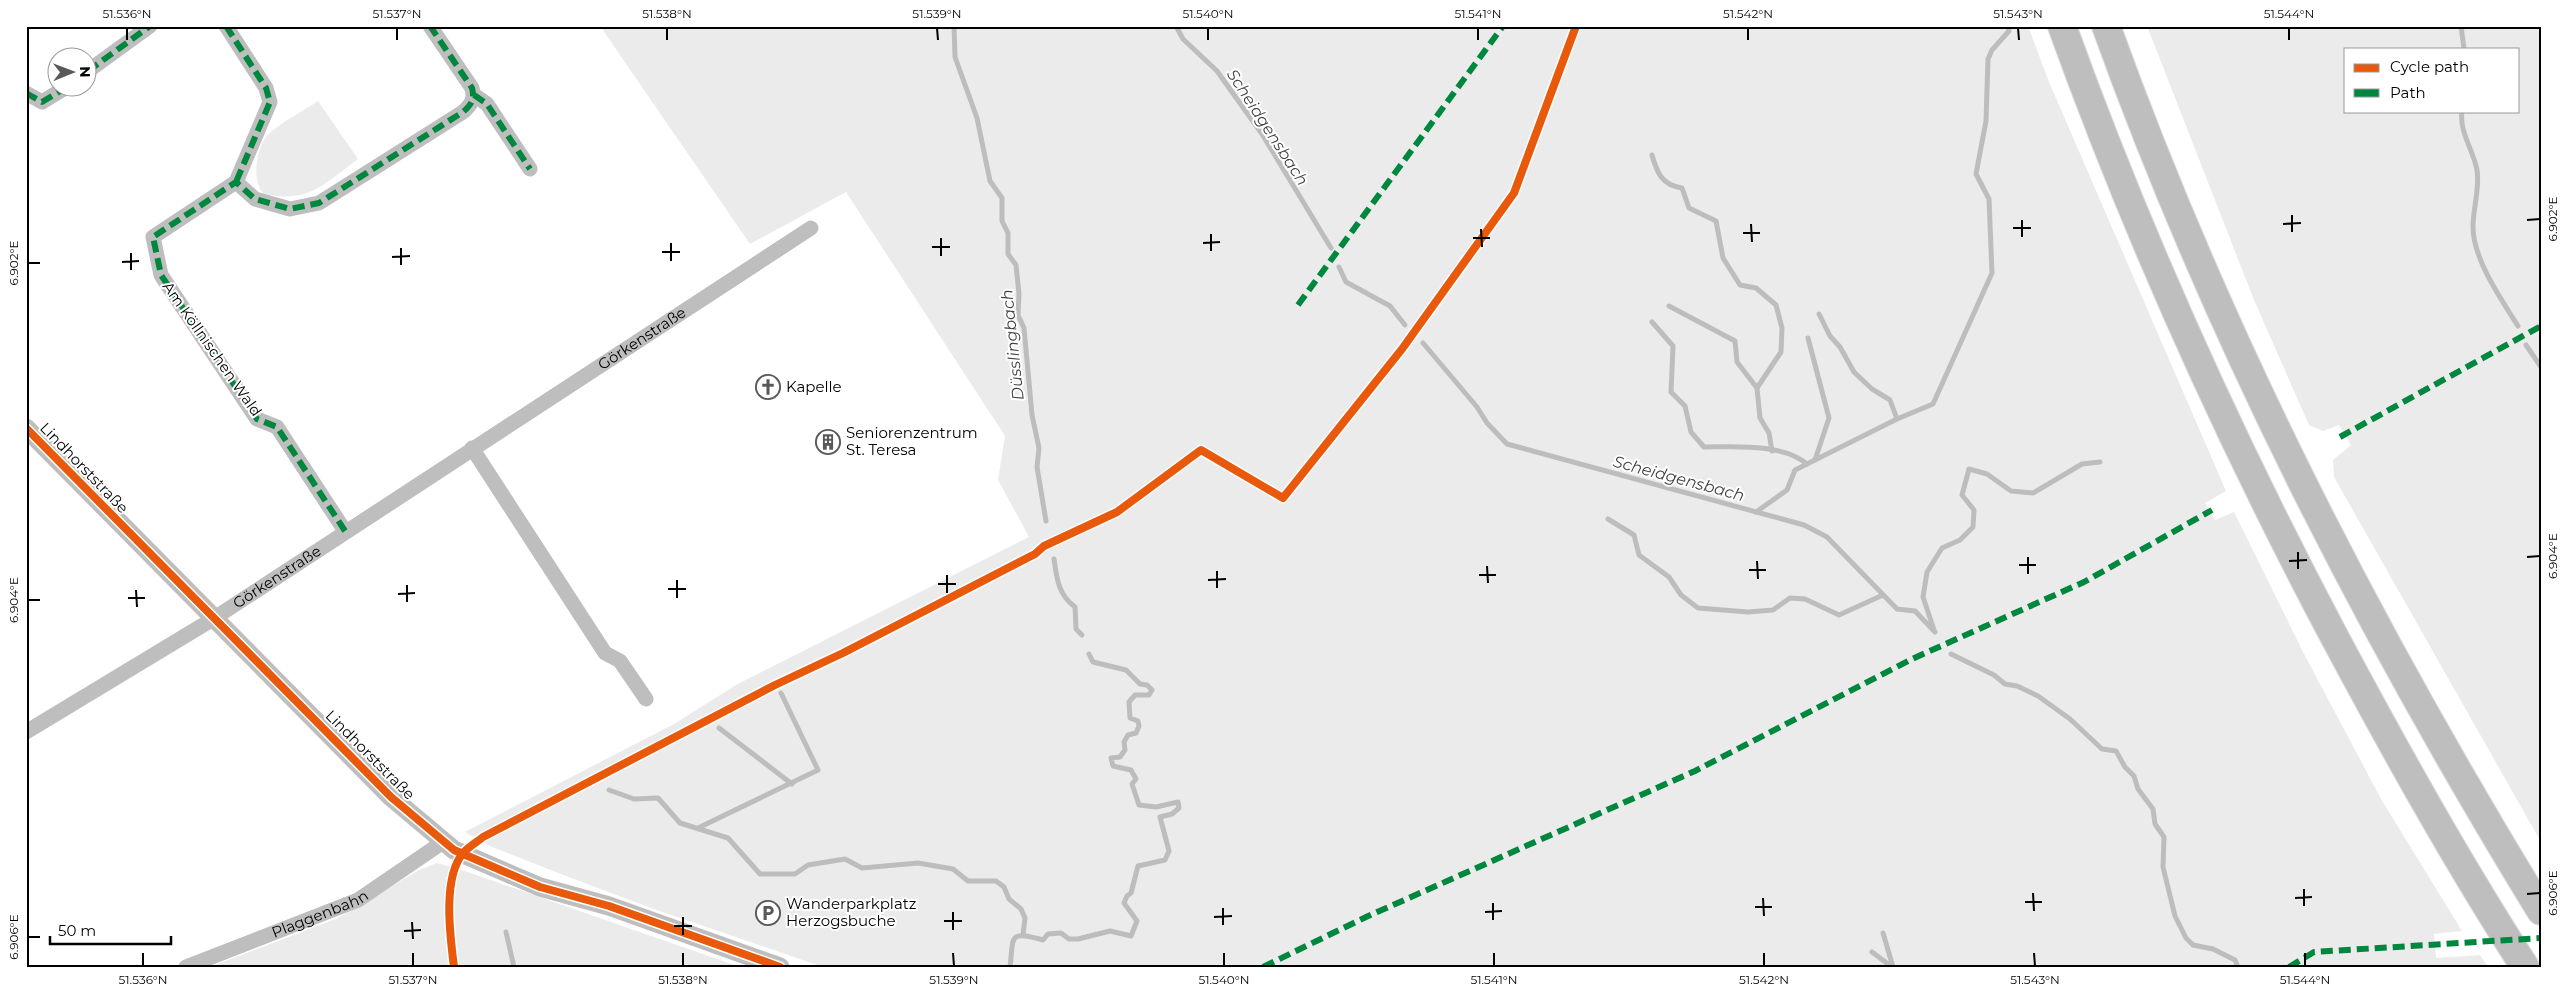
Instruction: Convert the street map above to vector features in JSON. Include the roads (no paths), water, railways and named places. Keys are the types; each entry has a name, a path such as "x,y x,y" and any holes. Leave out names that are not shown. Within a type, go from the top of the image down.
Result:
{"highway":[{"path":"2062,26 2097,123 2161,280 2215,399 2280,533 2370,705 2455,856 2525,967"},
{"path":"2106,26 2138,114 2228,330 2317,514 2470,795 2541,912"}],"street":[{"path":"98,64 150,26"},
{"path":"226,26 266,88 270,102 236,182 255,199 290,208 319,203 463,112 472,104 474,95 472,88 430,26"},
{"path":"26,93 42,102 49,98"},
{"path":"474,95 486,104 530,170"},
{"name":"Am Köllnischen Wald","path":"236,182 153,237 161,275 257,419 277,427 345,531"},
{"name":"Görkenstraße","path":"26,732 213,619 811,228"},
{"name":"Lindhorststraße","path":"26,428 391,797 454,850 540,887 609,906 780,967"},
{"path":"472,448 605,653 620,662 646,699"},
{"name":"Plaggenbahn","path":"186,967 358,900 443,842"}],"waterway":[{"name":"Düsslingbach","path":"954,26 955,57 977,118 990,181 1002,198 1002,221 1008,233 1008,254 1016,265 1019,294 1018,315 1024,328 1032,415 1039,448 1037,467 1046,521"},
{"name":"Scheidgensbach","path":"1176,26 1183,39 1217,71 1262,134 1331,248"},
{"path":"1756,512 1787,490 1795,470 1897,419 1933,404 1992,273 1989,199 1976,174 1986,121 1988,59 1992,50 2009,31 2008,26"},
{"path":"2461,26 2464,48"},
{"path":"2462,112 2464,133 2475,162 2478,177 2473,220 2474,239 2489,278 2518,326"},
{"path":"1652,155 1661,177 1670,184 1682,188 1689,208 1716,221 1723,258 1740,285 1756,288 1776,305 1782,328 1781,352 1757,388"},
{"name":"Scheidgensbach","path":"1339,267 1346,282 1390,306 1405,325"},
{"path":"1669,306 1735,341 1737,362 1757,388 1760,418 1769,433 1772,451"},
{"path":"1819,314 1830,336 1840,347 1854,372 1872,389 1890,400 1897,419"},
{"path":"1652,322 1673,346 1671,392 1685,406 1691,432 1704,447 1772,449 1797,457 1807,464"},
{"path":"1808,338 1829,418 1815,460"},
{"name":"Scheidgensbach","path":"1423,343 1477,407 1487,423 1507,444 1804,525 1827,537 1897,609 1915,611 1935,632"},
{"path":"2526,345 2541,367"},
{"path":"1934,630 1923,597 1927,572 1942,548 1960,540 1973,527 1974,510 1962,495 1969,469 1987,474 2011,491 2033,493 2082,464 2100,462"},
{"path":"1608,519 1634,535 1639,555 1669,577 1681,595 1698,608 1748,612 1773,610 1790,598 1805,599 1839,615 1883,595"},
{"name":"Düsslingbach","path":"1054,559 1059,586 1065,597 1075,607 1076,629 1082,635"},
{"name":"Düsslingbach","path":"1010,967 1014,938 1018,936 1043,940 1048,934 1061,933 1069,939 1078,939 1110,931 1131,936 1137,921 1124,903 1127,896 1131,893 1138,866 1165,860 1169,851 1160,817 1172,814 1179,808 1178,802 1156,807 1139,805 1132,784 1136,779 1131,770 1113,766 1111,758 1120,757 1125,750 1124,742 1128,735 1136,733 1139,726 1138,721 1130,718 1129,702 1135,695 1149,695 1152,690 1147,685 1140,684 1126,670 1093,662 1089,654"},
{"name":"Scheidgensbach","path":"1951,654 1994,675 2005,684 2017,686 2038,696 2070,719 2102,749 2116,751 2125,767 2134,776 2138,789 2153,809 2155,824 2164,837 2163,867 2175,916 2186,938 2193,945 2213,949 2235,960 2238,967"},
{"path":"698,828 818,770 781,693"},
{"path":"719,728 792,784"},
{"path":"609,790 634,799 658,798 680,823 728,838 760,874 795,874 808,865 845,859 862,868 918,863 953,869 968,881 996,881 1004,887 1009,899 1021,909 1025,918 1023,935"},
{"path":"506,932 514,967"},
{"path":"1883,933 1893,967"},
{"path":"1872,952 1892,967"}],"place":[{"name":"Kapelle","path":"768,387"},
{"name":"Seniorenzentrum St. Teresa","path":"828,442"},
{"name":"Wanderparkplatz Herzogsbuche","path":"768,913"}]}
